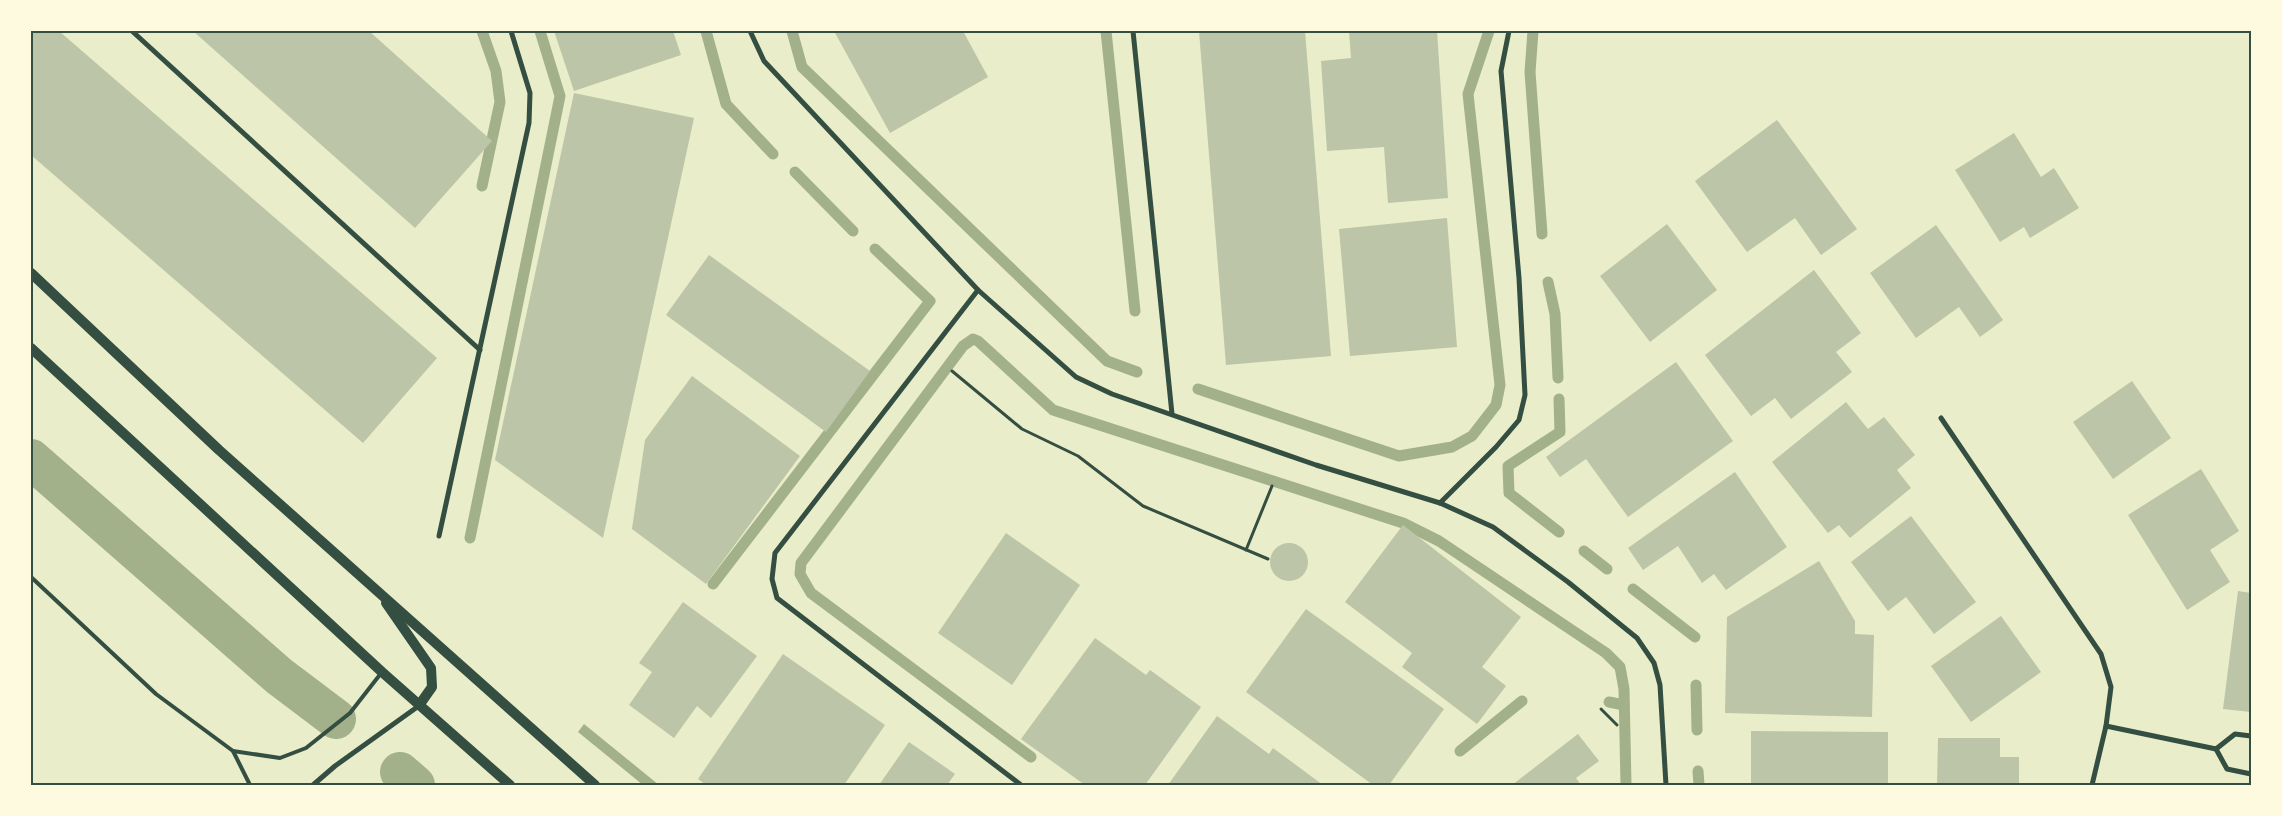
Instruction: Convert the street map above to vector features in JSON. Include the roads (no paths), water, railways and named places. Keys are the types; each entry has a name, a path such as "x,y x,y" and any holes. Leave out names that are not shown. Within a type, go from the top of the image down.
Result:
{"main road":[{"path":"31,274 219,450 595,785"},
{"path":"31,348 382,672 510,785"},
{"path":"376,588 431,668 432,687 420,704"}],"street":[{"path":"132,31 480,350"},
{"path":"438,536 529,123 530,93 512,31"},
{"path":"750,31 764,61 978,290 1076,378 1112,394 1316,465 1440,503 1493,527 1568,582 1637,638 1654,663 1660,685 1666,785"},
{"path":"1133,31 1172,414"},
{"path":"1440,503 1496,447 1519,420 1525,395 1518,278 1501,71 1510,31"},
{"path":"978,290 775,553 772,579 777,598 1021,785"},
{"path":"1941,418 2101,654 2110,687 2106,726 2092,785"},
{"path":"313,785 335,766 420,704"},
{"path":"2106,726 2216,749"},
{"path":"2216,749 2235,734 2251,736"},
{"path":"2216,749 2227,770 2251,774"}],"lane":[{"path":"31,577 156,694 233,751 250,785"},
{"path":"233,751 280,758 306,748 350,713 382,672"}],"waterway":[{"path":"482,31 496,71 500,102 482,186"},
{"path":"470,538 560,96 540,31"},
{"path":"706,31 726,104 773,154"},
{"path":"792,31 802,67 1107,361 1137,372"},
{"path":"1106,31 1135,311"},
{"path":"1198,389 1399,456 1452,447 1472,436 1496,405 1500,385 1468,94 1489,31"},
{"path":"1533,31 1530,72 1542,234"},
{"path":"795,172 853,231"},
{"path":"713,584 930,301 875,249"},
{"path":"1548,282 1555,314 1558,378"},
{"path":"1031,757 811,593 800,574 801,563 963,346 973,339 978,341 1053,410 1403,523 1439,541 1606,653 1620,667 1624,689 1626,785"},
{"path":"1559,399 1560,432 1508,466 1509,493 1559,532"},
{"path":"31,459 279,676 336,719"},
{"path":"1584,551 1607,569"},
{"path":"1633,589 1695,637"},
{"path":"1696,685 1697,730"},
{"path":"1460,751 1522,701"},
{"path":"1609,702 1624,705"},
{"path":"1698,771 1699,785"},
{"path":"400,772 415,785"}]}
